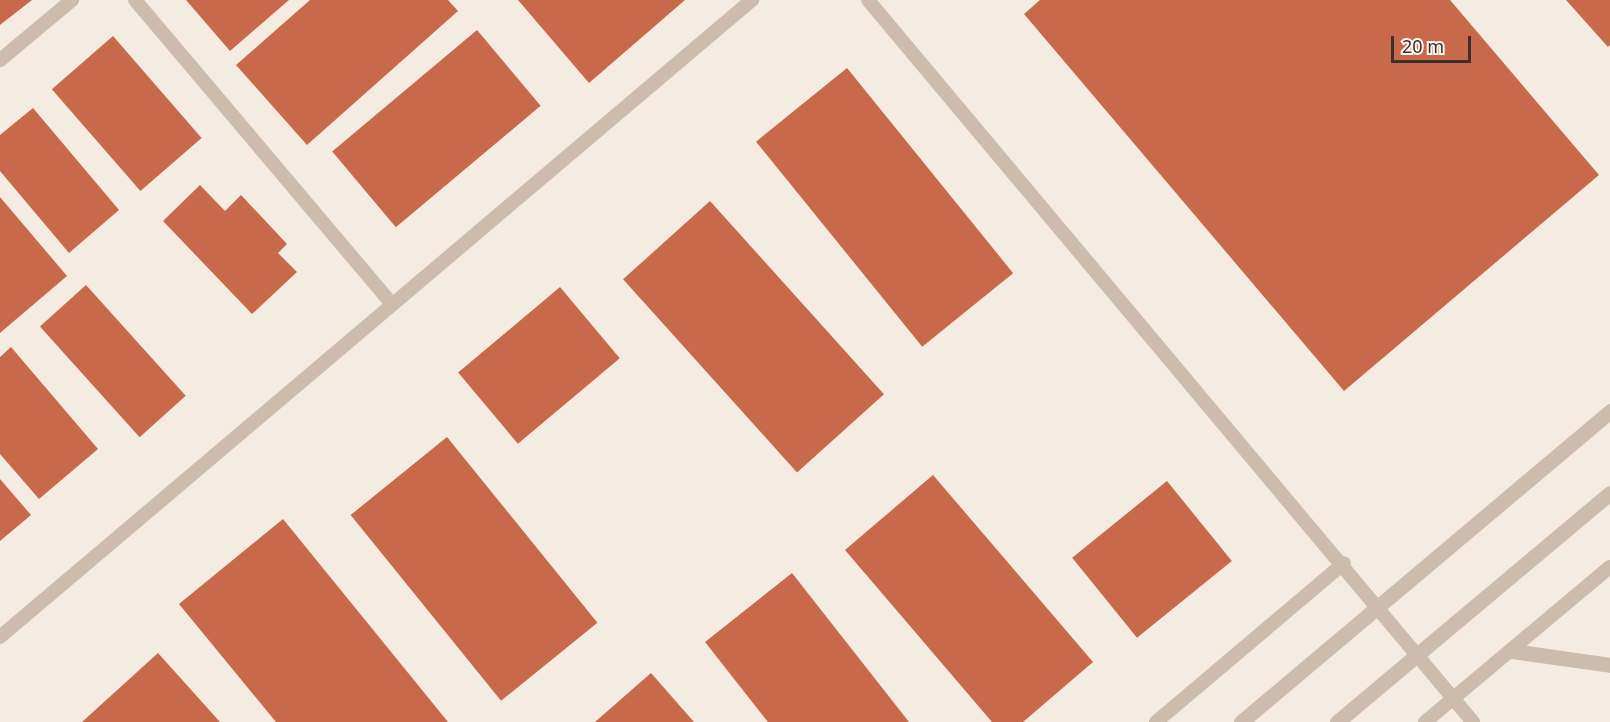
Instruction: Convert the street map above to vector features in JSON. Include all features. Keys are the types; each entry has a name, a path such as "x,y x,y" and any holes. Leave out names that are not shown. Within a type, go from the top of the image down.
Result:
{"street":[{"path":"1241,722 1610,411"},
{"path":"1337,722 1610,494"},
{"path":"1512,651 1610,665"}],"lane":[{"path":"0,60 72,0"},
{"path":"135,0 392,304"},
{"path":"0,637 752,0"},
{"path":"868,0 1380,605 1473,722"},
{"path":"1156,722 1344,563"},
{"path":"1425,722 1610,567"}],"building":[{"path":"0,0 32,0 0,25"},
{"path":"186,0 289,0 230,51"},
{"path":"310,0 448,0 458,11 307,145 236,65"},
{"path":"518,0 685,0 589,83"},
{"path":"1040,0 1450,0 1599,175 1344,391 1024,14"},
{"path":"1566,0 1610,0 1610,45 1608,47"},
{"path":"477,30 541,106 396,227 332,151"},
{"path":"113,36 202,138 140,191 52,89"},
{"path":"847,68 1013,273 922,347 756,142"},
{"path":"33,108 119,210 69,253 0,171 0,135"},
{"path":"200,185 225,211 241,195 287,244 278,253 297,272 252,314 163,221"},
{"path":"0,197 67,276 0,333"},
{"path":"710,201 884,394 797,473 623,279"},
{"path":"86,285 186,396 140,437 40,326"},
{"path":"560,287 620,358 518,444 458,372"},
{"path":"11,347 98,449 39,499 0,454 0,357"},
{"path":"447,437 597,623 501,701 351,515"},
{"path":"933,475 1093,662 1023,722 992,722 845,550"},
{"path":"0,479 31,515 0,541"},
{"path":"1167,481 1232,561 1137,638 1072,558"},
{"path":"283,519 448,722 276,722 179,604"},
{"path":"792,573 909,722 768,722 705,642"},
{"path":"158,653 220,722 82,722"},
{"path":"651,673 694,722 595,722"}]}
